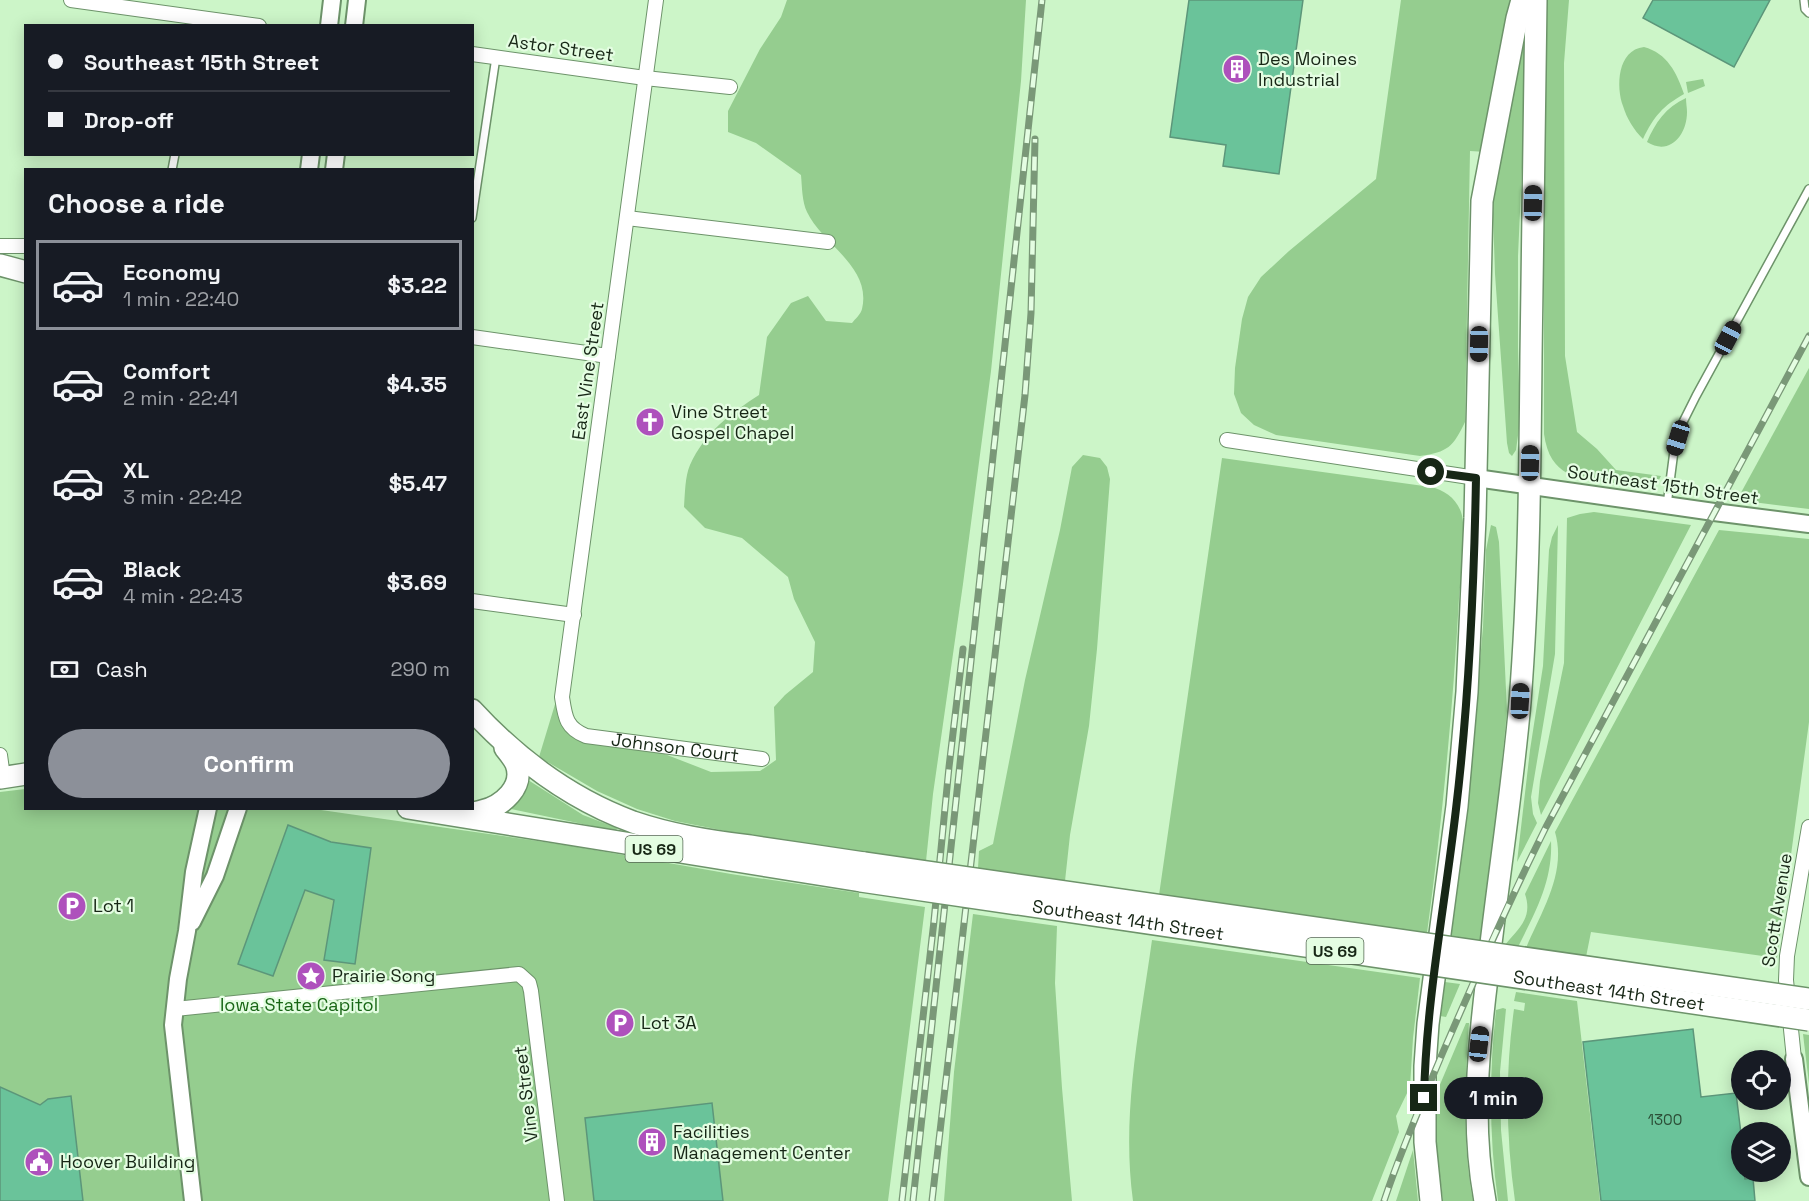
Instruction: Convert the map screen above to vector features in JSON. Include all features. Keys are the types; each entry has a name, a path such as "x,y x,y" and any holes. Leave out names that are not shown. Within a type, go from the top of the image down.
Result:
{"main road":[{"path":"1431,1201 1425,1142 1425,1066 1428,1024 1457,806 1467,692 1473,587 1482,201 1522,0"},
{"path":"1485,1201 1478,1149 1479,1044 1520,701 1530,486 1536,0"},
{"path":"0,265 24,271"},
{"name":"US 69","path":"474,712 498,738"},
{"path":"448,816 483,811 498,804 513,792 518,779 516,764 498,738"},
{"name":"Southeast 14th Street","path":"498,738 564,788 633,822 671,833 862,872 1809,1020"},
{"path":"1,777 24,774"},
{"name":"US 69","path":"418,810 448,816"},
{"name":"Southeast 14th Street","path":"448,816 1809,999"}],"street":[{"path":"71,0 196,21 234,24"},
{"path":"329,24 332,0"},
{"path":"354,24 357,0"},
{"name":"East Vine Street","path":"586,736 577,732 568,723 564,714 562,697 656,0"},
{"name":"Astor Street","path":"474,54 645,78 730,87"},
{"path":"627,218 828,242"},
{"path":"0,246 24,246"},
{"path":"474,337 608,356"},
{"name":"Southeast 15th Street","path":"1227,440 1530,486 1809,524"},
{"path":"474,602 574,615"},
{"name":"Johnson Court","path":"586,736 762,759"},
{"path":"0,754 1,777"},
{"path":"193,1201 174,1040 175,1009 194,872 208,810"},
{"path":"187,931 215,876 237,810"},
{"name":"Scott Avenue","path":"1809,827 1806,866 1786,956 1786,980 1794,1059 1804,1107 1809,1177"},
{"name":"Vine Street","path":"175,1009 519,974 529,983 533,1002 557,1201"}],"lane":[{"path":"1804,0 1805,9 1809,13"},
{"path":"474,205 496,57"},
{"path":"1667,505 1674,451 1682,424 1809,189"}],"green space":[{"path":"787,0 1026,0 1021,81 991,371 933,794 926,861 746,835 675,821 637,809 597,791 539,757 556,701 558,717 564,728 585,743 662,753 711,772 760,771 776,760 774,707 813,672 815,642 794,599 788,577 742,538 705,528 684,507 688,469 696,453 719,425 759,395 767,337 791,303 808,296 826,321 852,323 862,309 863,294 860,281 853,268 814,224 805,208 801,175 756,143 728,132 728,111 760,49 781,17"},
{"path":"1401,0 1514,0 1486,152 1470,151 1465,422 1453,443 1448,447 1437,453 1420,456 1276,435 1254,425 1241,413 1234,394 1242,319 1248,297 1261,277 1376,179"},
{"path":"1545,0 1569,0 1564,63 1565,356 1577,432 1616,470 1661,476 1656,485 1630,485 1577,477 1559,467 1547,448 1544,434 1541,149"},
{"path":"1529,12 1518,256 1520,421 1516,450 1512,456 1507,443 1493,214 1496,168"},
{"path":"1644,47 1665,59 1678,79 1684,94 1660,112 1643,139 1631,124 1625,111 1619,80 1628,55"},
{"path":"1703,79 1705,86 1688,93 1686,82"},
{"path":"1686,98 1686,121 1680,136 1663,147 1647,142 1662,116"},
{"path":"1809,368 1809,509 1737,500"},
{"path":"1083,455 1100,458 1107,467 1110,479 1089,726 1070,835 1065,881 978,868 979,851 993,844 1025,680 1060,530 1072,467"},
{"path":"1222,458 1431,487 1449,495 1461,512 1464,530 1457,640 1442,808 1427,933 1159,895"},
{"path":"1594,512 1691,525 1541,815 1538,803 1540,781 1564,663 1567,518"},
{"path":"1491,525 1496,527 1499,542 1507,711 1494,841 1480,941 1451,937 1465,832 1483,627 1486,550"},
{"path":"1558,525 1555,654 1531,797 1533,814 1537,823 1517,862 1530,750 1543,666 1549,550"},
{"path":"1719,530 1809,539 1809,722 1777,958 1591,932 1586,957 1526,948 1551,892 1555,877 1558,847 1555,832"},
{"path":"525,778 583,815 617,828 616,831 511,809 518,798"},
{"name":"Iowa State Capitol","path":"24,789 24,810 321,810 572,846 731,874 859,893 859,897 925,907 888,1201 0,1201 0,792"},
{"path":"1551,841 1549,870 1542,896 1518,947 1505,945 1520,928 1526,916 1525,894"},
{"path":"973,914 1057,926 1055,983 1072,1201 944,1201 954,1072"},
{"path":"1152,940 1420,978 1410,1087 1396,1116 1399,1132 1372,1201 1133,1201 1129,1136 1131,1103"},
{"path":"1445,982 1460,984 1446,1017 1440,1016"},
{"path":"1516,992 1577,1001 1600,1201 1515,1201 1508,1129 1509,1057 1514,1009 1524,1011 1525,1003 1514,1001"},
{"path":"1506,1009 1500,1072 1501,1130 1508,1201 1498,1201 1493,1153 1491,1082 1496,1010"},
{"path":"1466,1023 1469,1023 1466,1135 1473,1201 1443,1201 1437,1151 1436,1094"},
{"path":"1803,1034 1809,1035 1809,1084"},
{"path":"1413,1150 1418,1201 1396,1201"}],"building":[{"name":"Des Moines Industrial","path":"1189,0 1303,0 1279,174 1223,166 1226,145 1170,137"},
{"path":"1653,0 1770,0 1734,67 1643,18"},
{"path":"288,825 331,842 371,848 355,964 324,960 334,900 305,890 273,976 238,964"},
{"path":"1693,1029 1701,1097 1731,1094 1731,1110 1738,1110 1740,1122 1731,1122 1731,1182 1753,1182 1755,1201 1601,1201 1583,1042"},
{"name":"Hoover Building","path":"0,1087 40,1105 48,1099 71,1096 83,1201 0,1201"},
{"name":"Facilities Management Center","path":"712,1103 723,1201 594,1201 585,1118"}],"railway":[{"path":"913,1201 1042,0"},
{"path":"932,1201 1025,395 1031,313 1035,139"},
{"path":"1384,1201 1443,1052 1532,855 1809,336"},
{"path":"902,1201 963,649"}],"place":[{"name":"Des Moines Industrial","path":"1237,69"},
{"name":"Vine Street Gospel Chapel","path":"650,422"},
{"name":"Lot 1","path":"72,906"},
{"name":"Prairie Song","path":"311,976"},
{"name":"Lot 3A","path":"620,1023"},
{"name":"Facilities Management Center","path":"652,1142"},
{"name":"Hoover Building","path":"39,1162"}],"route":[{"path":"1424,1098 1428,1024 1457,806 1467,692 1476,478 1431,472"}]}
